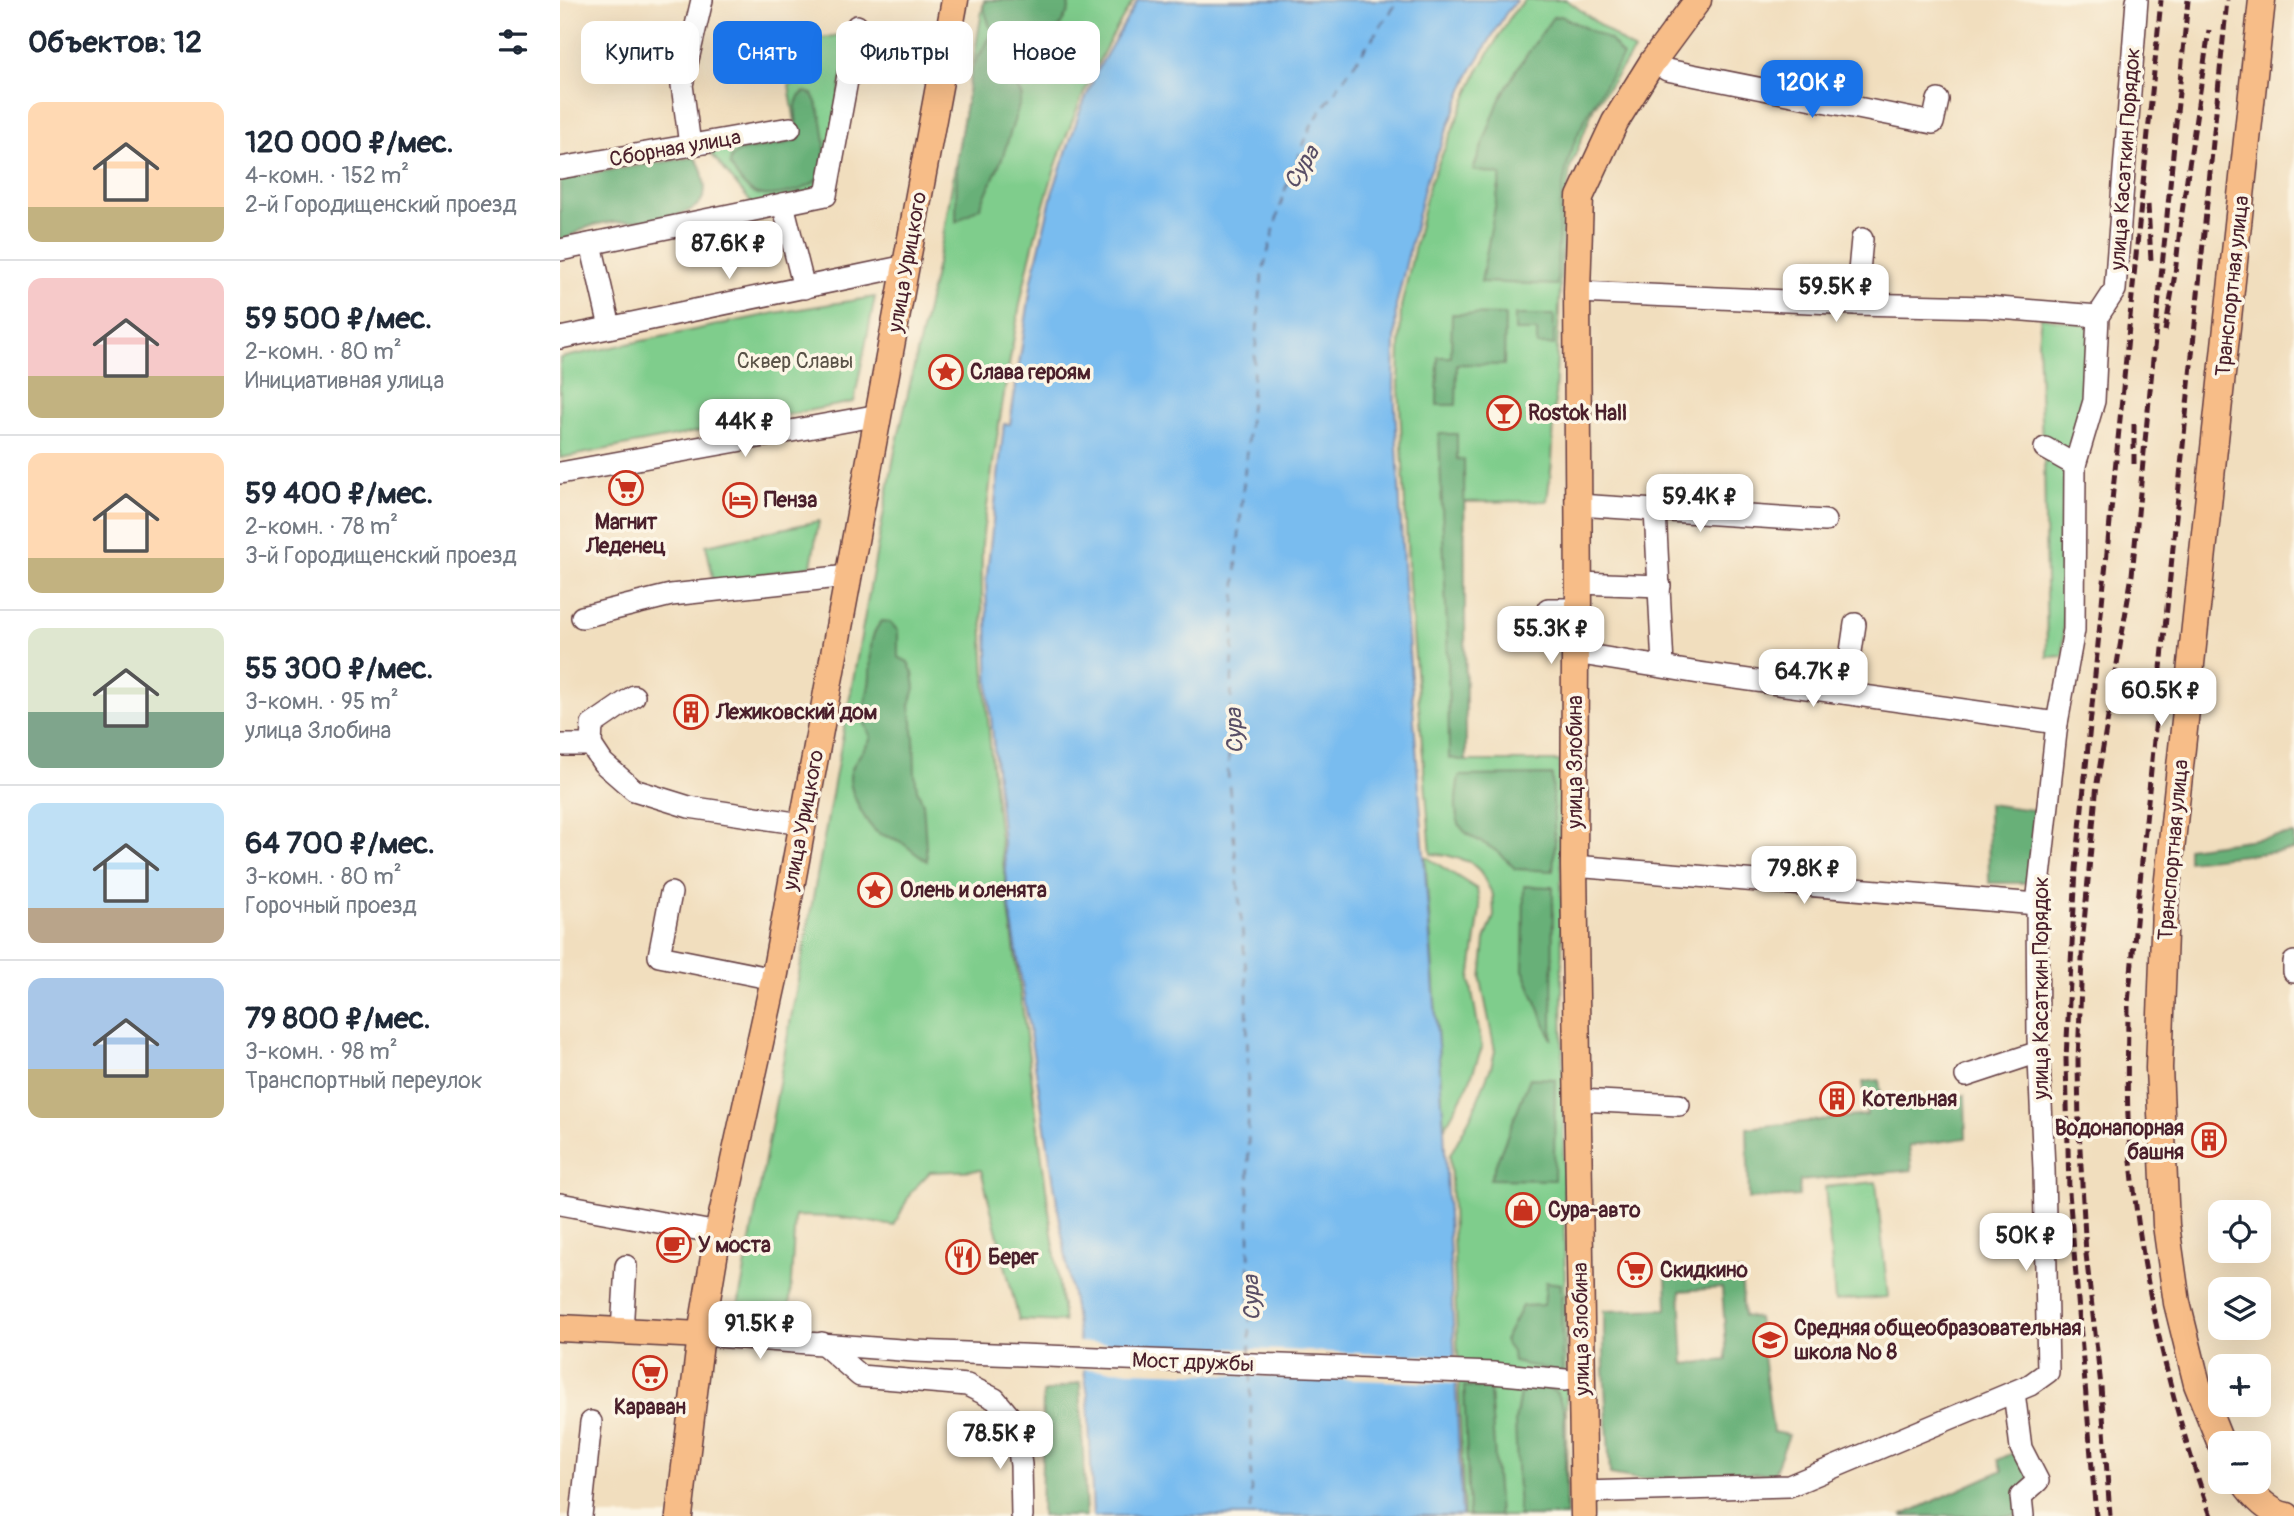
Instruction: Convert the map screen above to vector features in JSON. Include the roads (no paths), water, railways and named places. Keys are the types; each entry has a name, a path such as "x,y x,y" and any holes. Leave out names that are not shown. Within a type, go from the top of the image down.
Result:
{"main road":[{"name":"улица Урицкого","path":"680,1516 701,1335 718,1233 774,979 954,0"},
{"name":"улица Злобина","path":"1583,1504 1574,866 1575,653 1579,596 1577,292 1580,197 1615,122 1653,61 1698,0"},
{"name":"Транспортная улица","path":"2216,1431 2197,1384 2177,1303 2166,1225 2159,1068 2165,907 2262,0"},
{"path":"560,1328 701,1335"},
{"path":"2255,1494 2278,1515 2287,1516"}],"street":[{"path":"690,145 682,85 702,0"},
{"name":"улица Касаткин Порядок","path":"1583,1504 1789,1486 2030,1385 2048,1372 2036,904 2057,723 2074,630 2075,465 2094,401 2098,316 2115,290 2137,0"},
{"path":"1653,61 1667,70 1933,122 1938,100"},
{"path":"560,250 826,195 846,84"},
{"name":"Сборная улица","path":"560,168 790,128"},
{"path":"783,204 804,288"},
{"path":"1856,304 1862,239"},
{"path":"591,244 610,327"},
{"path":"560,338 906,266"},
{"path":"1577,292 1987,307 2098,316"},
{"path":"560,473 878,415"},
{"path":"2045,448 2075,465"},
{"path":"1578,505 1825,521"},
{"path":"1655,510 1663,666"},
{"path":"582,617 671,595 848,576"},
{"path":"1548,609 1579,596 1660,586"},
{"path":"1845,693 1855,624"},
{"path":"1575,653 2057,723"},
{"path":"634,696 592,726 591,745 603,763 634,790 689,807 802,824"},
{"path":"560,746 591,745"},
{"path":"1574,866 2036,904"},
{"path":"671,893 659,956 774,979"},
{"path":"2294,961 2294,972"},
{"path":"1966,1076 2039,1052"},
{"path":"1579,1100 1679,1105"},
{"path":"560,1204 718,1233"},
{"path":"622,1331 625,1266"},
{"name":"Мост дружбы","path":"701,1335 914,1351 1493,1373 1565,1380"},
{"path":"822,1343 860,1376 967,1385 995,1399 1015,1423 1021,1465 1023,1516"},
{"path":"2014,1392 2021,1448 2038,1481 2021,1496 2023,1516"},
{"path":"581,1516 591,1422"}],"water":[{"name":"Сура","path":"1138,0 1517,0 1506,13 1470,73 1425,184 1396,306 1394,385 1404,583 1444,1129 1462,1516 1093,1516 1088,1395 1009,903 989,696 986,583 1004,424 1010,424 1032,280 1052,194 1092,84 1100,84 1100,66"}],"railway":[{"path":"2096,1516 2069,1192 2066,1058 2076,869 2161,0"},
{"path":"2110,1516 2101,1386 2086,1254 2079,1131 2078,1060 2083,934 2097,783 2132,575 2188,0"},
{"path":"2211,1516 2181,1424 2157,1329 2133,1184 2127,1086 2128,1003 2227,0"},
{"path":"2165,331 2209,30"},
{"path":"2148,205 2151,261"},
{"path":"2134,424 2134,469"}],"place":[{"name":"Слава героям","path":"946,372"},
{"name":"Rostok Hall","path":"1504,413"},
{"name":"Магнит Леденец","path":"626,488"},
{"name":"Пенза","path":"740,500"},
{"name":"Лежиковский дом","path":"691,712"},
{"name":"Олень и оленята","path":"875,890"},
{"name":"Котельная","path":"1837,1099"},
{"name":"Водонапорная башня","path":"2209,1140"},
{"name":"Сура-авто","path":"1523,1210"},
{"name":"У моста","path":"674,1245"},
{"name":"Берег","path":"963,1257"},
{"name":"Скидкино","path":"1635,1270"},
{"name":"Средняя общеобразовательная школа № 8","path":"1770,1340"},
{"name":"Караван","path":"650,1373"}],"park label":[{"name":"Сквер Славы","path":"795,361"}]}
